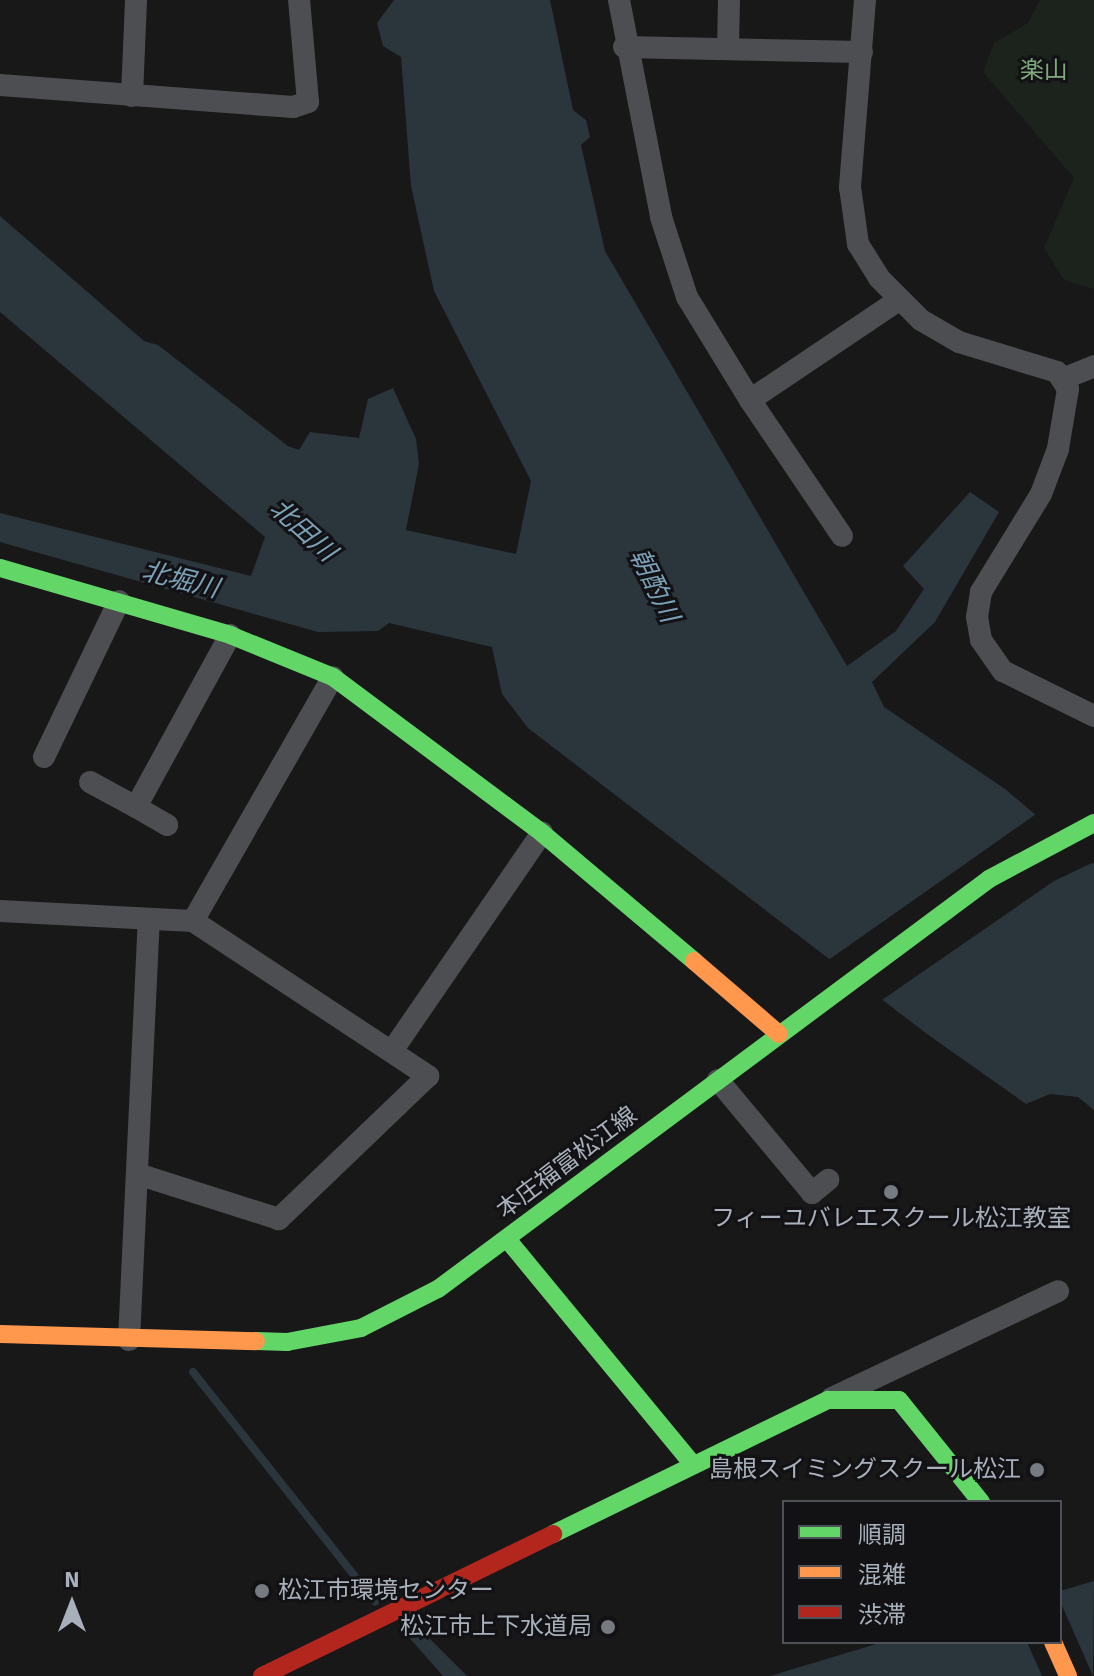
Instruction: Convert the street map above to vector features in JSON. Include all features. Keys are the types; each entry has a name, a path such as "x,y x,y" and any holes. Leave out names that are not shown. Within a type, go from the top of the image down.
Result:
{"street":[{"path":"132,96 136,0"},
{"path":"0,85 293,107 308,102 299,0"},
{"path":"619,0 624,47 661,217 687,297 750,400 842,536"},
{"path":"728,48 729,0"},
{"path":"865,0 850,187 853,227 867,261 899,300 943,335 1046,367 1065,378"},
{"path":"624,47 862,52"},
{"path":"750,400 899,300"},
{"path":"1065,378 1094,366"},
{"path":"1065,378 1069,407 1058,449 1041,494 981,592 977,617 986,652 1003,671 1094,716"},
{"path":"0,568 230,635 333,677 542,833 779,1034"},
{"path":"44,757 119,601"},
{"path":"136,807 230,635"},
{"path":"193,921 333,677"},
{"path":"90,782 167,825"},
{"name":"本庄福富松江線","path":"0,1334 129,1340 287,1342 361,1328 438,1289 989,879 1094,824"},
{"path":"392,1051 542,833"},
{"path":"0,911 193,921 428,1076 279,1219 140,1175"},
{"path":"129,1340 140,1175 149,919"},
{"path":"718,1080 812,1193 828,1180"},
{"path":"507,1239 693,1465"},
{"path":"262,1676 1058,1291"},
{"path":"828,1400 899,1400 979,1500"},
{"path":"1054,1644 1068,1676"}],"green space":[{"name":"楽山","path":"1040,0 1094,0 1094,289 1064,280 1044,248 1074,178 983,72 994,43 1028,23"}],"water":[{"path":"394,0 550,0 573,110 586,120 590,137 581,145 605,251 847,666 896,631 924,589 903,566 970,492 999,512 935,622 872,682 884,707 1005,789 1094,864 1094,1110 1078,1097 1050,1094 1026,1104 927,1034 528,728 502,694 492,647 389,623 378,631 318,632 0,542 0,513 251,576 265,537 0,312 0,216 144,341 158,345 288,446 299,450 310,432 359,438 368,399 393,388 416,439 419,464 406,530 516,554 531,481 434,291 411,186 401,57 383,46 377,23"},
{"path":"1094,1581 1093,1676 770,1676 876,1644 1062,1644 1062,1590"},
{"path":"412,1618 467,1676 443,1676 399,1626"}],"pier":[{"path":"1039,812 1094,862 1054,881 879,1002 827,961"},
{"path":"1062,1606 1093,1676 1042,1676 1028,1644 1062,1644"}],"waterway":[{"path":"193,1372 375,1602"}],"traffic: fast":[{"path":"0,568 230,635 333,677 542,833 694,961"},
{"path":"256,1341 287,1342 361,1328 438,1289 989,879 1094,823"},
{"path":"507,1239 693,1465"},
{"path":"553,1534 828,1400 899,1400 979,1500"}],"traffic: slow":[{"path":"694,961 779,1034"},
{"path":"0,1334 256,1341"},
{"path":"1054,1644 1068,1676"}],"traffic: jam":[{"path":"262,1676 553,1534"}],"place":[{"name":"フィーユバレエスクール松江教室","path":"891,1192"},
{"name":"島根スイミングスクール松江","path":"1037,1470"},
{"name":"松江市環境センター","path":"262,1591"},
{"name":"松江市上下水道局","path":"608,1627"}],"water label":[{"name":"北田川","path":"302,531"},
{"name":"北堀川","path":"180,581"},
{"name":"朝酌川","path":"653,586"}]}
